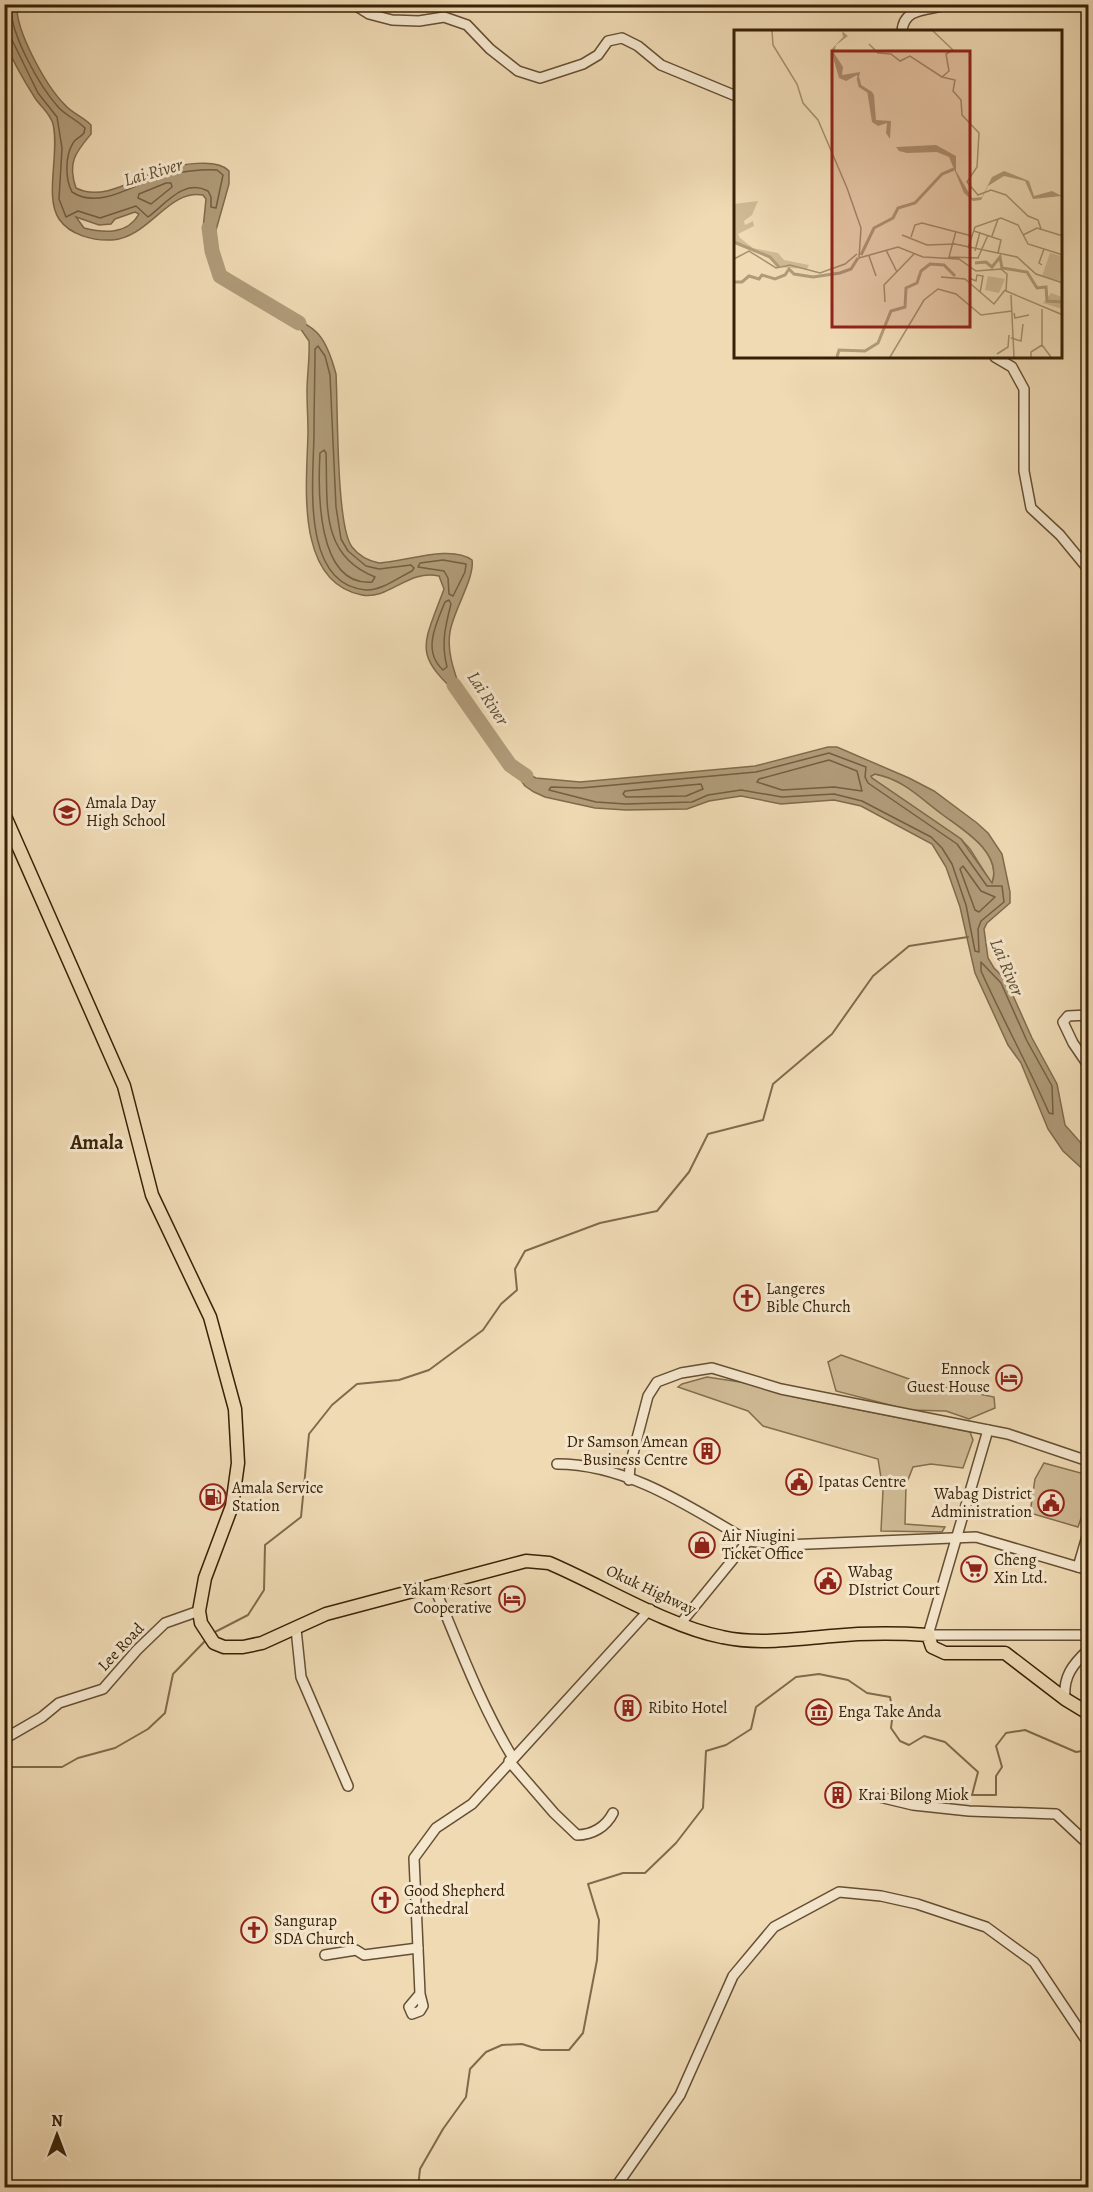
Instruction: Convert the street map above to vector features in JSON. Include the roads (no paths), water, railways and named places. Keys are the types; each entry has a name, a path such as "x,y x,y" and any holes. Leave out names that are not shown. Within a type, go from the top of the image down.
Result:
{"main road":[{"path":"4,813 124,1086 152,1195 210,1317 235,1409 238,1463 232,1506 206,1578 200,1617"},
{"name":"Okuk Highway","path":"200,1617 214,1643 224,1647 243,1647 262,1643 326,1614 526,1561 549,1563 681,1623 720,1637 743,1641 886,1633 928,1635"},
{"path":"928,1635 932,1647 945,1653 1005,1653 1065,1699 1089,1713"}],"street":[{"path":"353,4 369,15 392,20 418,21 444,17 467,25 490,49 518,71 540,78 583,63 598,55 608,41 622,38 638,46 661,65 734,95"},
{"path":"902,30 902,24 908,16 919,10 949,4"},
{"path":"997,358 1012,367 1024,389 1024,471 1031,508 1060,535 1089,569"},
{"path":"1089,1015 1068,1016 1064,1022 1073,1043 1089,1065"},
{"path":"629,1480 630,1465 648,1396 657,1382 681,1373 712,1368 782,1389 988,1430 1089,1461"},
{"path":"988,1430 928,1635 1089,1635"},
{"path":"557,1464 575,1464 678,1498 748,1541 785,1545 976,1537 1089,1570"},
{"path":"1078,1567 1089,1533"},
{"path":"681,1623 748,1541"},
{"path":"434,1584 511,1759 554,1813 577,1835 588,1835 609,1821 613,1813"},
{"path":"420,1994 414,1858 436,1828 472,1804 650,1609"},
{"name":"Lee Road","path":"4,1738 42,1717 59,1703 103,1689 137,1650 165,1623 200,1617"},
{"path":"296,1629 300,1677 348,1785"},
{"path":"1065,1699 1064,1682 1075,1662 1089,1650"},
{"path":"867,1794 913,1805 969,1811 1056,1815 1089,1844"},
{"path":"615,2187 680,2095 733,1976 774,1926 839,1892 881,1896 917,1904 986,1927 1034,1962 1089,2043"},
{"path":"324,1955 356,1950 364,1955 418,1948"}],"water":[{"path":"4,5 17,5 26,43 49,85 65,105 91,125 91,134 74,158 72,171 76,188 86,192 108,191 161,170 187,164 207,163 223,167 229,171 229,184 211,248 203,229 206,199 203,195 191,195 179,199 137,231 112,240 82,236 64,225 55,210 53,199 55,135 53,124 27,85 9,51 4,37","holes":["135,212 139,214 128,226 115,231 84,228 76,217 99,225 111,224 115,219"]},
{"path":"281,313 304,323 319,334 336,374 340,492 347,535 352,547 364,558 379,563 440,554 463,555 472,560 470,576 452,624 449,641 453,666 464,700 436,671 429,660 426,649 427,638 444,589 439,576 418,577 381,593 362,595 340,586 325,571 315,551 309,528 306,477 309,341 300,328"},
{"path":"828,747 837,747 934,791 988,833 1002,854 1010,903 987,923 984,929 988,958 1006,980 1032,1038 1057,1084 1065,1125 1088,1151 1088,1174 1063,1151 1048,1129 1021,1063 1008,1045 975,973 960,907 946,867 932,844 861,806 834,800 781,804 741,796 709,801 687,809 595,808 545,797 534,792 525,786 510,765 536,778 580,782 755,766","holes":["875,774 911,790 979,843 992,862 994,872 992,883 961,839 871,776"]}],"waterway":[{"name":"Lai River","path":"209,228 212,251 220,276 299,323"},
{"name":"Lai River","path":"454,685 510,765 526,776"},
{"path":"213,1633 248,1615 264,1590 265,1545 301,1517 309,1434 332,1405 357,1384 399,1380 429,1370 483,1330 501,1304 517,1290 515,1269 525,1251 600,1223 657,1211 689,1172 708,1134 763,1120 773,1084 832,1034 873,976 909,946 968,937"},
{"path":"4,1767 62,1767 78,1758 115,1748 148,1729 165,1713 173,1674 207,1639"},
{"path":"418,2188 420,2169 443,2129 466,2097 470,2069 486,2052 502,2045 522,2044 541,2050 569,2050 583,2033 597,1960 599,1920 588,1884 623,1873 645,1873 676,1843 703,1808 706,1751 726,1745 751,1729 756,1707 796,1677 819,1674 848,1680 867,1693 890,1697 893,1712 891,1728 900,1741 909,1745 924,1736 945,1742 978,1772 972,1795 996,1795 996,1776 1002,1767 996,1746 1006,1733 1025,1730 1076,1752 1088,1750"}],"place":[{"name":"Amala Day High School","path":"67,812"},
{"name":"Langeres Bible Church","path":"747,1298"},
{"name":"Ennock Guest House","path":"1009,1378"},
{"name":"Dr Samson Amean Business Centre","path":"707,1451"},
{"name":"Ipatas Centre","path":"799,1482"},
{"name":"Amala Service Station","path":"213,1497"},
{"name":"Wabag District Administration","path":"1051,1503"},
{"name":"Air Niugini Ticket Office","path":"702,1545"},
{"name":"Cheng Xin Ltd.","path":"974,1569"},
{"name":"Wabag DIstrict Court","path":"828,1581"},
{"name":"Yakam Resort Cooperative","path":"512,1599"},
{"name":"Ribito Hotel","path":"628,1708"},
{"name":"Enga Take Anda","path":"819,1712"},
{"name":"Krai Bilong Miok","path":"838,1795"},
{"name":"Good Shepherd Cathedral","path":"385,1900"},
{"name":"Sangurap SDA Church","path":"254,1930"}],"district":[{"name":"Amala","path":"97,1142"}]}
